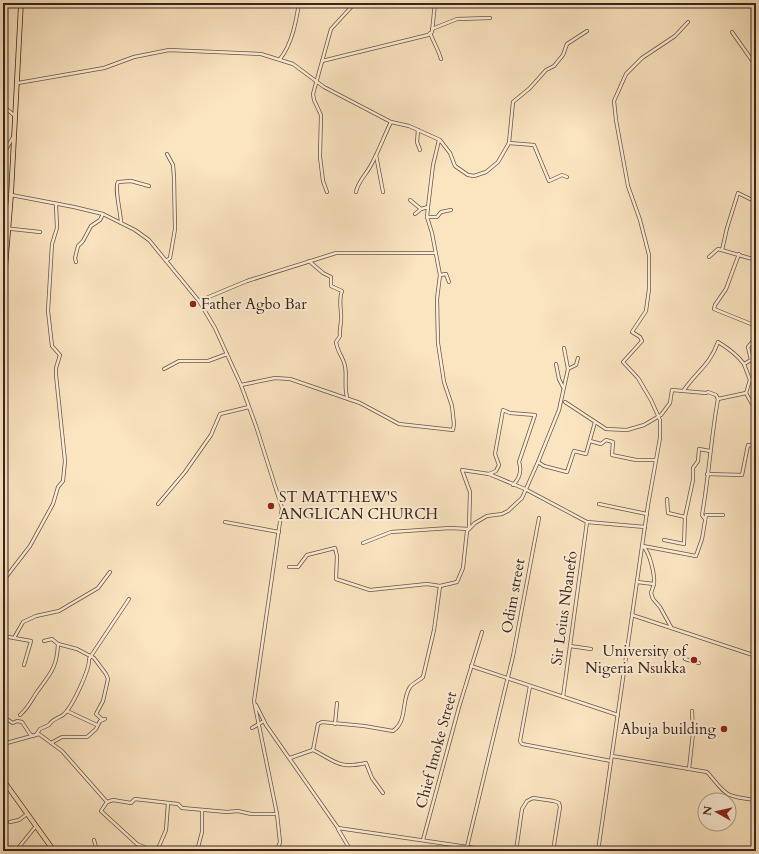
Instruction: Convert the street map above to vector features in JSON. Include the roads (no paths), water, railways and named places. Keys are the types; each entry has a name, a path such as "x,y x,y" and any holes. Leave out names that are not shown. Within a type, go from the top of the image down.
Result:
{"main road":[{"path":"3,294 18,84 21,3"},
{"path":"3,780 54,851"}],"street":[{"path":"280,59 287,51 297,18 299,3"},
{"path":"327,192 323,181 320,157 321,115 314,100 316,81 331,29 355,3"},
{"path":"436,3 430,33 434,44 438,47 441,59"},
{"path":"432,29 457,19 490,18"},
{"path":"598,851 632,615 660,438 660,420 651,400 638,378 623,362 642,341 640,337 632,332 646,311 649,289 649,255 640,220 628,186 614,101 626,74 634,66 675,36 688,22"},
{"path":"18,84 104,68 134,57 169,50 261,54 293,64 316,81 391,122 418,130 440,140 450,153 455,166 468,175 474,176 486,172 498,162 509,144 514,102 530,88 546,70 554,66 563,55 567,44 587,31"},
{"path":"732,32 756,66"},
{"path":"322,61 344,57 430,33"},
{"path":"3,106 15,117"},
{"path":"356,192 358,183 365,176 391,122"},
{"path":"418,130 417,142 420,150"},
{"path":"3,156 14,134"},
{"path":"241,385 276,378 290,379 347,398 399,424 453,430 454,424 452,406 444,382 438,343 437,299 440,275 432,233 427,217 433,165 440,140"},
{"path":"509,144 534,145 549,181 562,175 567,177"},
{"path":"166,260 170,258 175,229 173,165 167,154"},
{"path":"376,155 382,192"},
{"path":"121,223 120,202 115,189 118,182 131,181 149,186"},
{"path":"722,250 727,228 738,194 756,202"},
{"path":"11,195 74,206 103,214 150,240 199,301 215,328 241,385 282,508 254,701 277,814 280,842 277,851"},
{"path":"410,200 421,209"},
{"path":"3,581 30,546 53,504 58,487 63,481 64,476 65,461 56,375 56,368 60,356 52,346 48,311 52,244 57,228 56,204"},
{"path":"415,214 421,209 428,207"},
{"path":"427,217 437,217 441,212 451,210"},
{"path":"76,262 75,258 78,246 83,241 91,226 100,220 103,214"},
{"path":"3,228 40,232"},
{"path":"709,257 718,249 756,260"},
{"path":"199,301 247,281 336,253 435,254"},
{"path":"739,254 726,289 714,309 756,326"},
{"path":"309,261 323,273 331,277 331,286 342,291 339,309 342,318 339,330 340,336 336,342 338,353 345,366 345,386 347,398"},
{"path":"440,275 446,274 449,282"},
{"path":"744,364 751,360 748,347 756,337"},
{"path":"684,390 692,378 707,365 714,354 718,342 733,354 738,356 744,364 750,380 746,392 752,404 756,402"},
{"path":"363,543 391,532 450,528 469,529 475,523 487,516 502,514 508,511 522,498 559,410 568,369 564,348"},
{"path":"164,369 178,361 208,361 227,354"},
{"path":"568,369 576,365 578,358"},
{"path":"556,364 559,379 563,387"},
{"path":"565,402 606,429 627,430 644,425 661,415 670,403 672,390 708,392 716,395 718,399 707,474 706,496 702,515 705,519"},
{"path":"718,399 746,392"},
{"path":"158,504 185,472 212,435 220,414 249,407"},
{"path":"489,474 496,471 499,465 495,454 503,410 510,413 535,415 519,462 521,468 518,479 513,485"},
{"path":"538,462 544,466 566,472 574,451 586,454 595,422"},
{"path":"590,441 601,444 606,440 613,442 612,455 636,460 656,460"},
{"path":"707,474 742,475 748,445 756,446"},
{"path":"664,540 684,544 685,517 693,480 693,468 698,461 699,449 710,451"},
{"path":"289,567 298,567 307,555 335,548 337,556 336,579 370,590 427,584 440,586 454,584 460,578 466,536 469,529 470,492 462,470 489,474 525,489 587,522 646,527"},
{"path":"667,499 668,513 685,517"},
{"path":"599,504 648,514"},
{"path":"643,546 696,556 702,539 705,519 708,514 724,515"},
{"name":"Odim street","path":"468,847 508,678 539,518"},
{"path":"225,522 279,532"},
{"name":"Sir Loius Nbanefo","path":"563,697 587,522"},
{"path":"643,546 646,549 655,575 651,593 653,599 660,607 671,627"},
{"path":"14,638 23,622 36,616 58,611 98,588 110,572"},
{"path":"637,582 654,584"},
{"path":"313,750 318,724 322,722 364,726 393,731 397,728 401,722 410,687 423,677 434,630 440,586"},
{"path":"35,735 40,729 49,726 51,722 67,711 80,691 89,659 92,657 104,634 108,631 129,599"},
{"path":"632,615 755,656 756,648"},
{"name":"Chief Imoke Street","path":"423,840 433,799 482,632"},
{"path":"3,636 31,641 24,665"},
{"path":"44,641 52,639 58,644 78,649 92,657 103,669 108,679 103,701 96,714 104,719 97,725 96,729 86,737 62,737 52,743"},
{"path":"20,715 28,708 54,668 57,659 58,644"},
{"path":"570,646 591,649"},
{"path":"680,651 683,653 685,659 699,664"},
{"path":"471,666 618,715"},
{"path":"530,686 520,741 522,744 611,761"},
{"path":"254,701 264,721 338,828 351,851"},
{"path":"335,724 337,703"},
{"path":"67,711 97,725"},
{"path":"689,769 692,711"},
{"path":"8,720 13,723 17,721 22,722 30,734 35,735"},
{"path":"252,728 264,721"},
{"path":"682,730 692,733"},
{"path":"3,744 39,734 62,751 107,802"},
{"path":"290,758 313,750 342,766 366,763 372,778 383,793"},
{"path":"612,756 707,772 725,794 734,797 756,800"},
{"path":"516,851 522,809 527,801 533,798 559,803 560,807 553,851"},
{"path":"153,851 137,844 101,811 107,802 113,800 131,803 135,800 178,804 182,808 202,810 227,812 238,811 251,814 277,814"},
{"path":"157,851 166,830 168,803"},
{"path":"197,851 202,832 202,810"},
{"path":"10,822 19,820 27,814"},
{"path":"19,847 36,826"},
{"path":"338,828 495,851"},
{"path":"94,840 97,851"}],"place":[{"name":"Father Agbo Bar","path":"193,304"},
{"name":"ST MATTHEW'S ANGLICAN CHURCH","path":"271,506"},
{"name":"University of Nigeria Nsukka","path":"694,660"},
{"name":"Abuja building","path":"724,729"}]}
